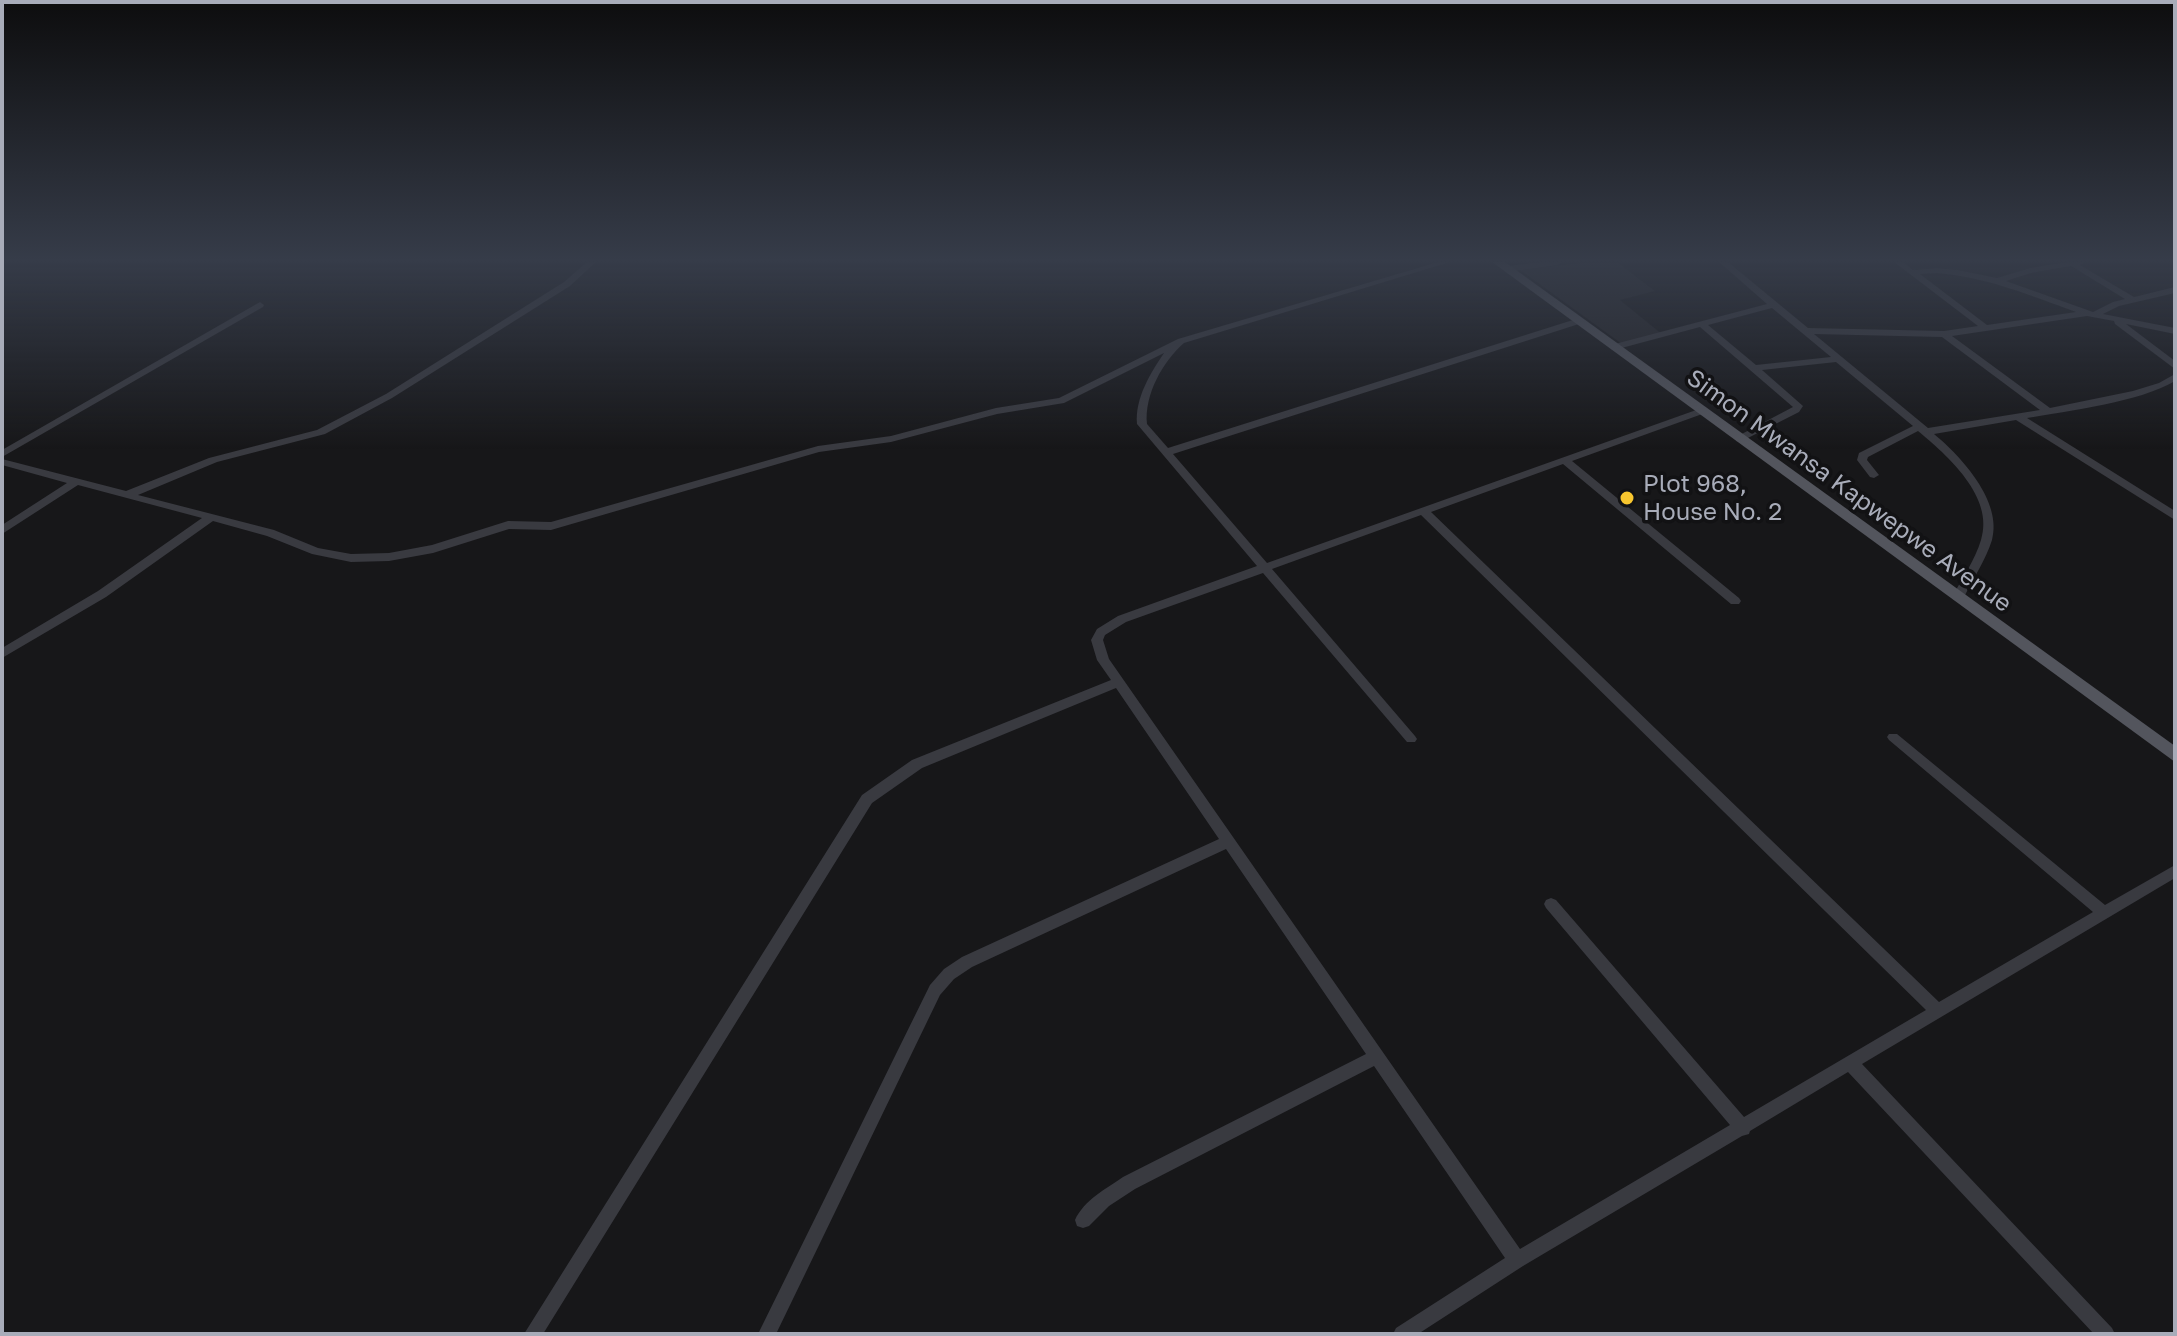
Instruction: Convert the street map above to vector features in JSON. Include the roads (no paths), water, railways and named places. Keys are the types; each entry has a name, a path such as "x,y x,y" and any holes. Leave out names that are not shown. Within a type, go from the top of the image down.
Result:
{"main road":[{"name":"Simon Mwansa Kapwepwe Avenue","path":"1584,324 2175,755"}],"street":[{"path":"2,454 227,324"},
{"path":"127,495 213,460 321,432 389,396 503,324"},
{"path":"2,462 270,533 316,551 351,558 389,557 433,549 508,525 551,526 818,449 891,439 996,411 1061,401 1181,341 1237,324"},
{"path":"1167,452 1568,324"},
{"path":"1614,347 1696,324"},
{"path":"1703,324 1798,408 1740,439"},
{"path":"1797,324 1921,429 1971,479 1989,516 1986,542 1958,597"},
{"path":"1981,324 1984,327"},
{"path":"1805,331 1944,334 2004,324"},
{"path":"2120,324 2175,366"},
{"path":"2144,324 2175,331"},
{"path":"1944,334 2047,411"},
{"path":"1181,341 1167,352 1139,412 1142,424 1411,739"},
{"path":"1755,368 1836,359"},
{"path":"1874,475 1862,460 1863,455 1921,429 2047,411 2166,386 2175,377"},
{"path":"1517,1260 1119,682 1098,648 1101,632 1110,625 1265,567 1702,411"},
{"path":"2016,416 2175,516"},
{"path":"1564,460 1735,601"},
{"path":"2,530 77,481"},
{"path":"1422,510 1937,1010"},
{"path":"2,654 102,594 210,518"},
{"path":"533,1334 867,799 917,764 1119,682"},
{"path":"1893,737 2103,912"},
{"path":"767,1334 935,990 949,974 967,962 1227,842"},
{"path":"1402,1334 1517,1260 2175,871"},
{"path":"1551,904 1743,1128"},
{"path":"1083,1220 1103,1200 1129,1183 1375,1057"},
{"path":"1851,1064 2106,1334"}],"place":[{"name":"Plot 968, House No. 2","path":"1627,498"}]}
